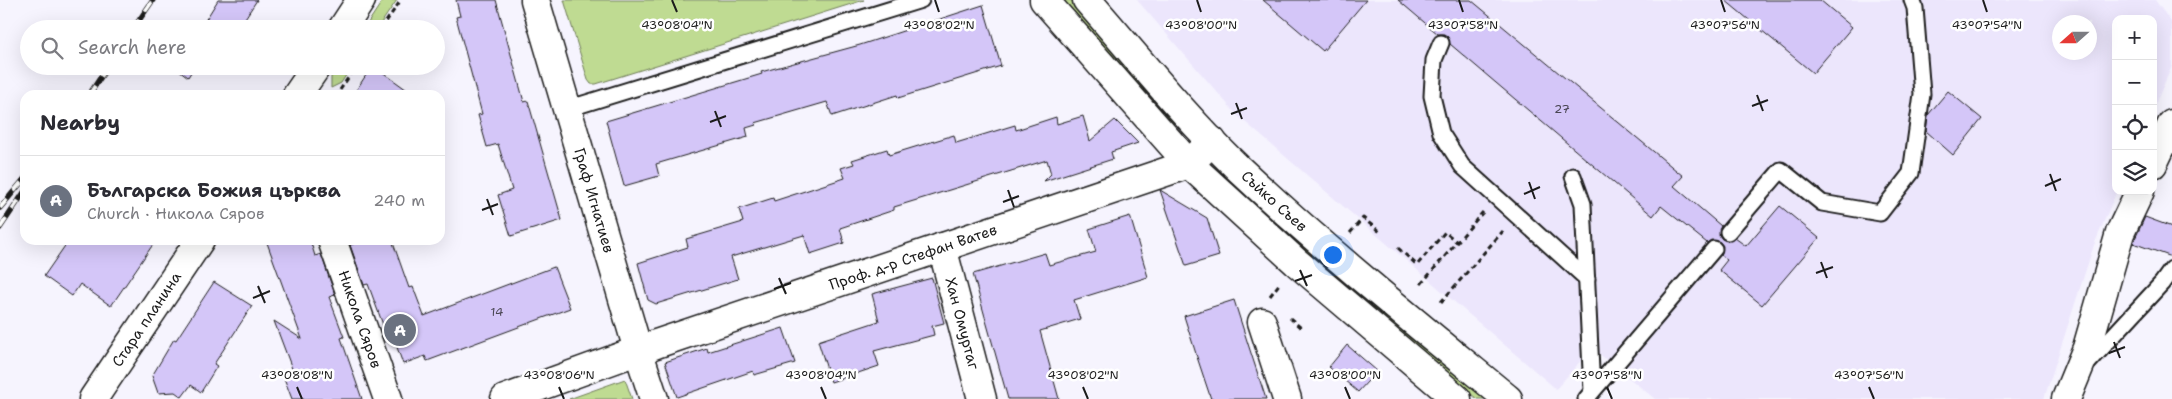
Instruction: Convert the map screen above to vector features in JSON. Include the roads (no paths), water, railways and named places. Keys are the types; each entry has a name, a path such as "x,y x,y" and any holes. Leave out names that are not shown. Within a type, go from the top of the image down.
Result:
{"street":[{"path":"348,20 361,0"},
{"name":"Граф Игнатиев","path":"535,0 654,399"},
{"name":"Съйко Съев","path":"1044,0 1189,164 1296,262 1457,399"},
{"name":"Съйко Съев","path":"1086,0 1212,141 1323,245 1508,399"},
{"path":"300,90 311,75"},
{"path":"1189,164 1212,141"},
{"name":"Проф. д-р Стефан Ватев","path":"505,399 638,350 1189,164"},
{"path":"2071,388 2087,348 2120,234 2138,195"},
{"name":"Стара планина","path":"93,399 197,245"},
{"name":"Никола Сяров","path":"334,245 388,399"},
{"name":"Хан Омуртаг","path":"942,248 982,399"},
{"path":"1262,322 1287,399"}],"lane":[{"path":"567,109 921,0"},
{"path":"1728,232 1780,170 1822,203 1880,213 1911,173 1922,94 1915,8 1912,0"},
{"path":"1441,43 1434,60 1432,96 1441,132 1462,166 1586,280"},
{"path":"1573,176 1583,204 1589,395"},
{"path":"1589,395 1714,249"},
{"path":"2071,388 2172,269"}],"railway":[{"path":"139,20 153,0"},
{"path":"92,90 102,75"},
{"path":"0,208 20,184"},
{"path":"0,228 20,198"}],"place":[{"name":"Българска Божия църква","path":"400,330"}]}
